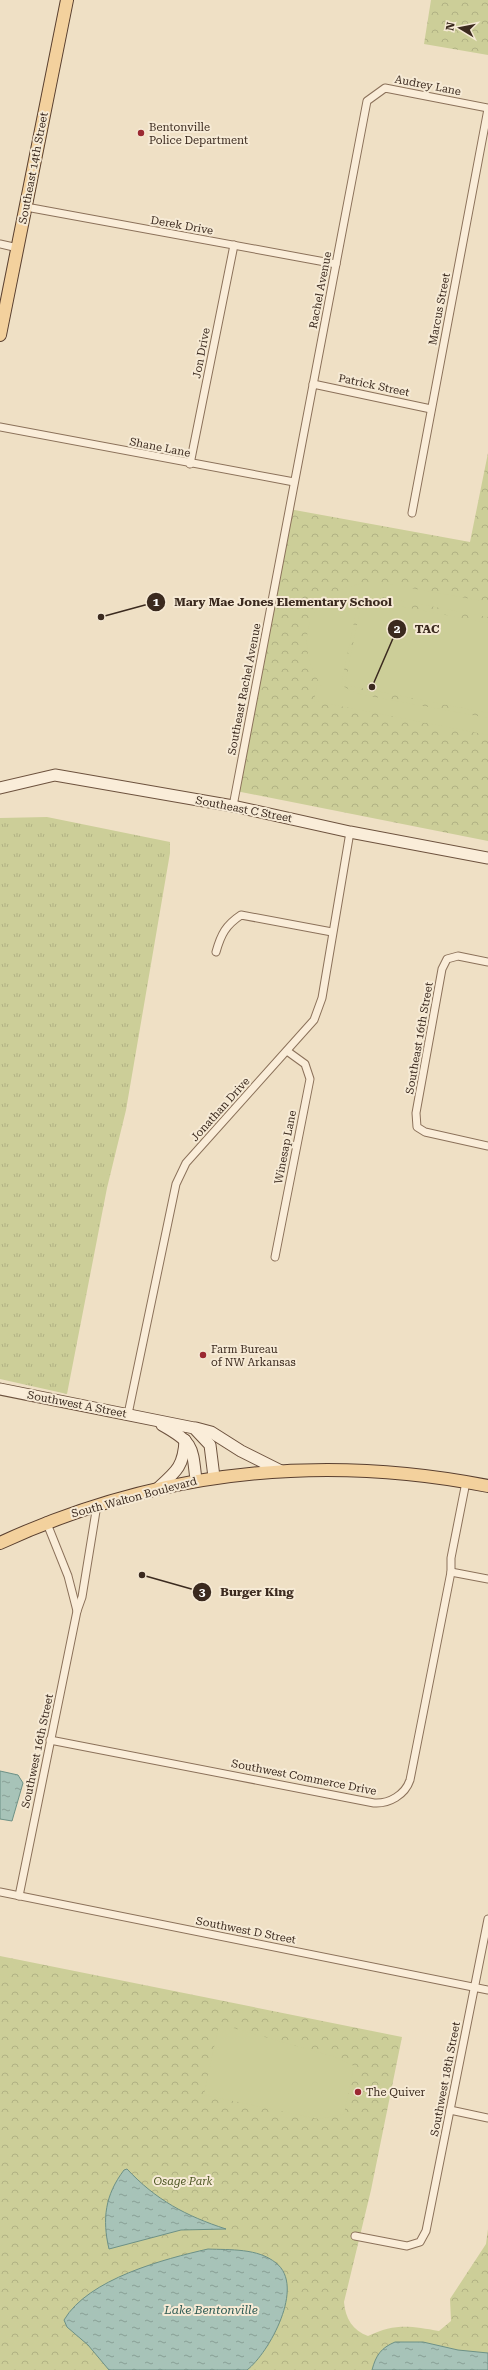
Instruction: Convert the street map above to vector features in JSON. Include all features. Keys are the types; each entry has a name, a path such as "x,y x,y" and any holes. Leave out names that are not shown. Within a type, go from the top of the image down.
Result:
{"main road":[{"name":"Southeast 14th Street","path":"0,336 67,0"},
{"name":"South Walton Boulevard","path":"0,1543 46,1522 98,1504 158,1488 214,1477 281,1471 344,1469 384,1471 488,1486"}],"street":[{"name":"Audrey Lane","path":"367,101 385,88 488,109"},
{"name":"Rachel Avenue","path":"294,482 367,101"},
{"name":"Marcus Street","path":"412,513 488,109"},
{"name":"Derek Drive","path":"26,207 336,264"},
{"path":"0,244 18,248"},
{"name":"Jon Drive","path":"190,464 234,245"},
{"name":"Patrick Street","path":"313,384 431,408"},
{"name":"Shane Lane","path":"0,427 190,464 294,482"},
{"name":"Southeast Rachel Avenue","path":"233,806 294,482"},
{"name":"Southeast C Street","path":"0,788 55,775 233,806 350,832 488,858"},
{"name":"Jonathan Drive","path":"128,1414 176,1184 186,1163 314,1020 322,998 350,832"},
{"path":"216,952 220,936 228,923 241,915 332,932"},
{"name":"Southeast 16th Street","path":"488,962 458,956 448,959 442,969 416,1113 417,1127 425,1132 488,1146"},
{"name":"Winesap Lane","path":"274,1257 310,1079 305,1064 287,1051"},
{"name":"Southwest A Street","path":"0,1389 211,1432 241,1451 281,1471"},
{"name":"Southwest A Street","path":"153,1419 185,1440"},
{"path":"194,1428 210,1445 214,1477"},
{"path":"185,1440 192,1448 196,1480"},
{"path":"158,1488 176,1472 182,1462 184,1458 185,1440"},
{"name":"Southwest Commerce Drive","path":"50,1740 374,1803 390,1800 401,1794 410,1780 451,1572 451,1558 466,1482"},
{"name":"Southwest 16th Street","path":"19,1896 77,1611 82,1597 98,1504"},
{"name":"Southwest 16th Street","path":"46,1522 66,1570 77,1611"},
{"path":"451,1572 488,1579"},
{"name":"Southwest D Street","path":"0,1892 488,1990"},
{"name":"Southwest 18th Street","path":"355,2236 407,2246 420,2242 426,2231 488,1919"},
{"path":"450,2110 488,2118"}],"green space":[{"path":"431,0 488,0 488,55 424,44"},
{"path":"488,453 488,841 236,791 289,509 470,542"},
{"path":"366,582 377,582 488,602 488,617 382,597 359,598 341,685 355,693 488,718 488,735 314,701 317,685 322,686 310,662 307,649 307,635 310,622 324,600 339,590"},
{"path":"362,599 488,623 488,713 345,685"},
{"path":"47,817 170,842 170,853 126,1110 107,1188 67,1394 0,1379 0,818"},
{"name":"Osage Park","path":"0,1956 402,2037 371,2190 344,2302 346,2313 354,2327 358,2331 368,2336 395,2327 411,2327 439,2331 451,2321 450,2299 486,2244 488,2229 488,2370 0,2370"},
{"path":"219,2024 332,2056 354,2066 344,2114 319,2119 204,2095"}],"water":[{"path":"0,1771 18,1775 23,1783 12,1821 0,1819"},
{"path":"127,2169 149,2190 172,2206 211,2224 226,2229 181,2230 109,2249 106,2217 109,2198 118,2179 124,2170"},
{"name":"Lake Bentonville","path":"208,2249 252,2252 269,2258 276,2263 284,2274 287,2287 286,2302 281,2319 274,2335 265,2349 247,2370 109,2370 88,2345 67,2327 64,2320 75,2306 90,2293 109,2282 149,2265"},
{"path":"395,2342 423,2342 458,2350 488,2353 488,2370 372,2370 375,2360 380,2353 386,2347"}],"place":[{"name":"Bentonville Police Department","path":"141,133"},
{"name":"Mary Mae Jones Elementary School","path":"101,617"},
{"name":"TAC","path":"372,687"},
{"name":"Farm Bureau of NW Arkansas","path":"203,1355"},
{"name":"Burger King","path":"142,1575"},
{"name":"The Quiver","path":"358,2092"}]}
